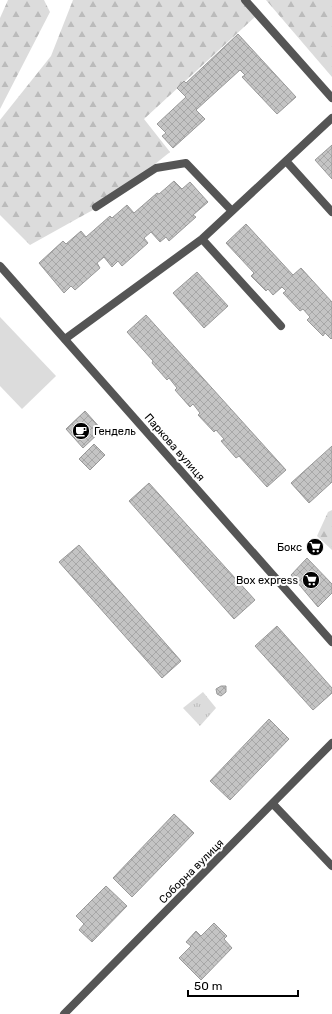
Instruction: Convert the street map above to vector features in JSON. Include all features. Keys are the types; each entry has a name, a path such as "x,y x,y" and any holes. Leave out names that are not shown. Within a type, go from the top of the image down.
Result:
{"street":[{"path":"245,0 332,98"},
{"path":"65,339 202,239 332,118"},
{"path":"286,161 332,212"},
{"path":"96,207 156,168 186,163 232,212"},
{"path":"202,239 281,326"},
{"name":"Паркова вулиця","path":"0,266 332,642"},
{"name":"Соборна вулиця","path":"64,1014 332,743"},
{"path":"273,804 332,866"}],"green space":[{"path":"8,0 44,0 50,12 0,109 0,18"},
{"path":"73,0 242,0 256,16 144,119 170,152 109,201 30,245 0,215 0,120 51,56"},
{"path":"266,0 332,0 332,77"},
{"path":"0,317 56,376 22,409 0,386"},
{"path":"332,510 332,550 317,536 328,512"},
{"path":"203,692 216,708 200,726 183,708"}],"building":[{"path":"238,34 296,97 277,114 242,77 245,75 240,70 196,110 205,119 173,148 162,136 166,133 157,124 186,97 177,88 184,81 186,83"},
{"path":"332,145 332,179 315,160"},
{"path":"174,181 182,189 190,182 208,202 193,215 196,217 169,241 166,237 160,242 151,232 144,238 148,243 122,266 118,261 112,267 104,257 97,263 100,268 75,290 71,286 64,293 39,263 63,241 66,244 81,231 86,237 110,216 112,218 127,205 134,213 157,193 159,194"},
{"path":"246,224 293,275 301,268 332,302 331,339 325,333 323,336 307,320 310,317 303,309 300,311 283,293 286,291 282,287 273,295 268,289 266,291 251,276 254,273 226,243"},
{"path":"197,272 228,306 204,328 173,293"},
{"path":"146,315 286,470 267,487 239,456 236,458 221,441 224,439 216,430 214,432 198,415 200,413 193,404 190,407 175,390 177,388 169,378 167,380 152,363 153,361 127,332"},
{"path":"85,411 102,430 83,448 66,429"},
{"path":"94,444 105,455 90,470 79,459"},
{"path":"332,446 332,482 309,503 291,483"},
{"path":"149,483 255,600 234,619 129,501"},
{"path":"79,545 181,661 162,678 59,562"},
{"name":"Box express","path":"307,558 332,584 332,593 318,607 291,575"},
{"path":"277,626 332,688 332,693 313,710 255,646"},
{"path":"221,686 226,686 226,692 221,696 217,694 216,689"},
{"path":"269,719 289,739 230,800 210,781"},
{"path":"174,814 194,833 132,897 113,878"},
{"path":"106,886 127,906 92,942 79,930 84,924 76,916"},
{"path":"214,923 227,936 224,939 232,948 201,980 179,958 191,946 186,942 196,931 201,936"}],"place":[{"name":"Гендель","path":"81,431"},
{"name":"Бокс","path":"315,547"},
{"name":"Box express","path":"311,580"}]}
